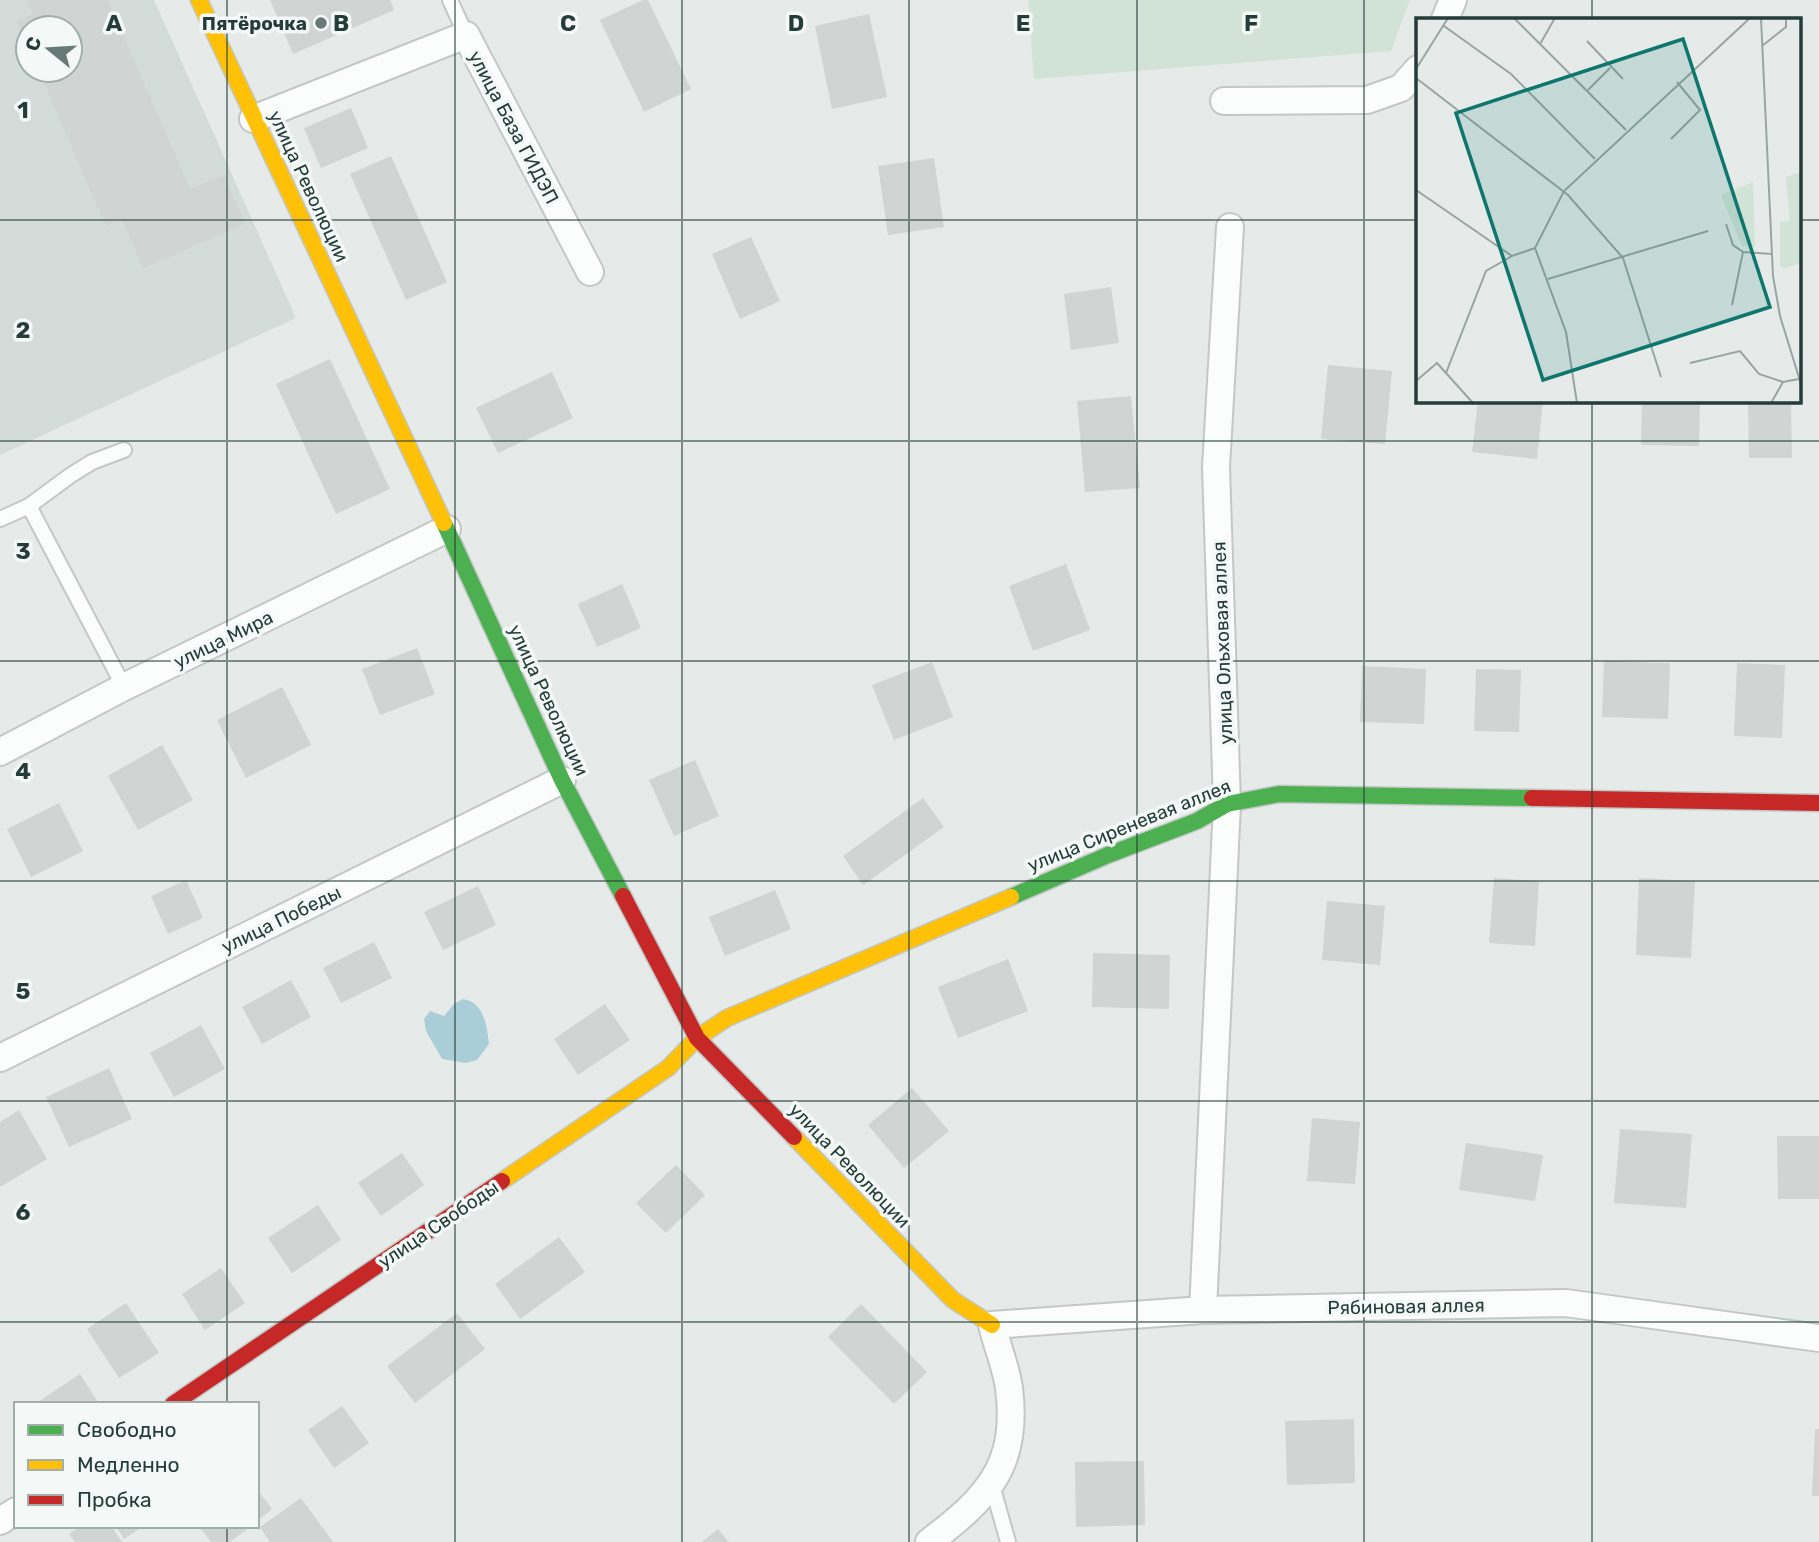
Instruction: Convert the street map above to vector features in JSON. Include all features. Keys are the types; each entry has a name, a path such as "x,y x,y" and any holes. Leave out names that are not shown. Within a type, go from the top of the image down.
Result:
{"street":[{"name":"улица Революции","path":"199,0 562,780 697,1038 953,1300 992,1325"},
{"path":"1445,18 1453,0"},
{"name":"улица База ГИДЭП","path":"253,119 466,36 590,272"},
{"path":"1224,101 1367,100 1401,88 1416,71"},
{"name":"улица Ольховая аллея","path":"1203,1310 1227,804 1216,467 1230,228"},
{"name":"улица Мира","path":"0,752 124,687 447,529"},
{"name":"улица Победы","path":"0,1058 562,780"},
{"name":"улица Сиреневая аллея","path":"697,1038 727,1018 1057,876 1198,821 1227,804 1279,794 1819,803"},
{"name":"улица Свободы","path":"176,1402 668,1068 697,1038"},
{"name":"Рябиновая аллея","path":"992,1325 1203,1310 1566,1303 1819,1338"},
{"path":"929,1542 958,1521 992,1485 1008,1450 1009,1387 992,1325"}],"lane":[{"path":"450,0 466,36"},
{"path":"0,519 29,506 92,462 124,450"},
{"path":"29,506 124,687"},
{"path":"992,1485 1008,1542"}],"shaded area":[{"path":"0,0 154,0 296,318 0,455"}],"green space":[{"path":"1028,0 1410,0 1391,51 1034,79"}],"water":[{"path":"463,999 470,1001 480,1010 489,1044 477,1060 466,1063 442,1059 426,1031 424,1019 430,1011 444,1016 454,1004"}],"building":[{"path":"27,0 108,0 190,189 224,175 245,224 143,268 122,219 106,226 44,84 84,84 84,14 33,14"},
{"name":"Пятёрочка","path":"270,0 390,0 394,10 293,54"},
{"path":"648,0 691,89 644,112 600,20"},
{"path":"869,14 887,97 832,109 815,26"},
{"path":"351,108 368,148 321,168 304,128"},
{"path":"391,156 447,282 406,300 350,174"},
{"path":"934,158 944,227 888,235 878,166"},
{"path":"751,237 780,301 740,319 712,254"},
{"path":"1111,287 1119,343 1071,350 1064,294"},
{"path":"330,359 390,489 336,514 276,384"},
{"path":"1328,365 1392,371 1385,444 1321,439"},
{"path":"552,372 573,418 498,453 476,408"},
{"path":"1131,396 1140,488 1085,492 1077,401"},
{"path":"1478,402 1543,402 1537,459 1472,452"},
{"path":"1642,402 1700,402 1699,446 1641,445"},
{"path":"1748,402 1791,402 1792,458 1749,458"},
{"path":"1066,564 1090,630 1033,651 1009,586"},
{"path":"622,584 641,628 597,647 578,604"},
{"path":"417,648 435,694 380,715 362,669"},
{"path":"1604,661 1670,663 1668,719 1602,717"},
{"path":"932,662 953,717 894,740 872,685"},
{"path":"1737,663 1785,665 1782,738 1734,736"},
{"path":"1362,666 1426,669 1424,724 1360,722"},
{"path":"1476,669 1521,670 1519,732 1474,731"},
{"path":"282,687 311,745 246,778 217,720"},
{"path":"162,745 193,800 138,830 108,776"},
{"path":"695,760 719,816 674,836 649,780"},
{"path":"923,798 944,827 863,885 843,856"},
{"path":"59,803 83,851 31,877 7,829"},
{"path":"1494,878 1539,881 1535,946 1489,943"},
{"path":"1639,878 1695,881 1691,958 1636,955"},
{"path":"186,880 203,918 168,934 151,896"},
{"path":"478,886 496,925 443,950 424,912"},
{"path":"775,890 791,929 725,956 709,917"},
{"path":"1327,901 1385,906 1380,965 1322,960"},
{"path":"374,942 392,978 341,1003 323,968"},
{"path":"1093,953 1170,955 1169,1009 1092,1007"},
{"path":"1008,959 1028,1011 958,1038 938,987"},
{"path":"291,980 311,1017 262,1044 242,1007"},
{"path":"605,1004 630,1040 578,1075 554,1039"},
{"path":"201,1025 225,1069 174,1097 150,1053"},
{"path":"109,1068 132,1119 69,1147 46,1097"},
{"path":"912,1088 949,1131 904,1168 868,1125"},
{"path":"19,1110 47,1159 0,1187 0,1122"},
{"path":"1312,1118 1360,1122 1355,1184 1307,1181"},
{"path":"1620,1129 1692,1134 1686,1208 1614,1203"},
{"path":"1777,1136 1819,1136 1819,1199 1778,1199"},
{"path":"1466,1143 1543,1155 1535,1201 1459,1190"},
{"path":"402,1153 424,1185 381,1216 358,1183"},
{"path":"676,1165 705,1195 666,1233 636,1203"},
{"path":"318,1205 341,1240 292,1273 268,1238"},
{"path":"559,1237 585,1272 520,1319 495,1284"},
{"path":"221,1268 245,1303 205,1330 182,1294"},
{"path":"126,1303 159,1353 119,1378 87,1329"},
{"path":"861,1304 927,1372 894,1404 828,1337"},
{"path":"457,1313 485,1349 415,1403 387,1366"},
{"path":"80,1374 98,1402 38,1402"},
{"path":"342,1406 369,1443 334,1468 308,1430"},
{"path":"1354,1419 1355,1483 1287,1485 1285,1421"},
{"path":"1815,1429 1819,1429 1819,1496 1812,1496"},
{"path":"1144,1461 1145,1525 1076,1527 1075,1462"},
{"path":"259,1492 272,1509 259,1519"},
{"path":"301,1498 333,1542 270,1542 260,1527"},
{"path":"78,1528 112,1528 122,1542 75,1542 69,1534"},
{"path":"117,1528 141,1528 124,1539"},
{"path":"200,1528 248,1528 230,1542 211,1542"},
{"path":"718,1529 729,1542 702,1542"}],"traffic: fast":[{"path":"444,523 562,780 623,896"},
{"path":"1011,897 1108,855 1197,821 1227,804 1279,794 1532,798"}],"traffic: slow":[{"path":"199,0 444,523"},
{"path":"502,1181 668,1068 697,1038 727,1018 1011,897"},
{"path":"794,1137 953,1300 992,1325"}],"traffic: jam":[{"path":"1532,798 1819,803"},
{"path":"623,896 697,1038 794,1137"},
{"path":"176,1402 502,1181"}],"place":[{"name":"Пятёрочка","path":"321,23"}]}
